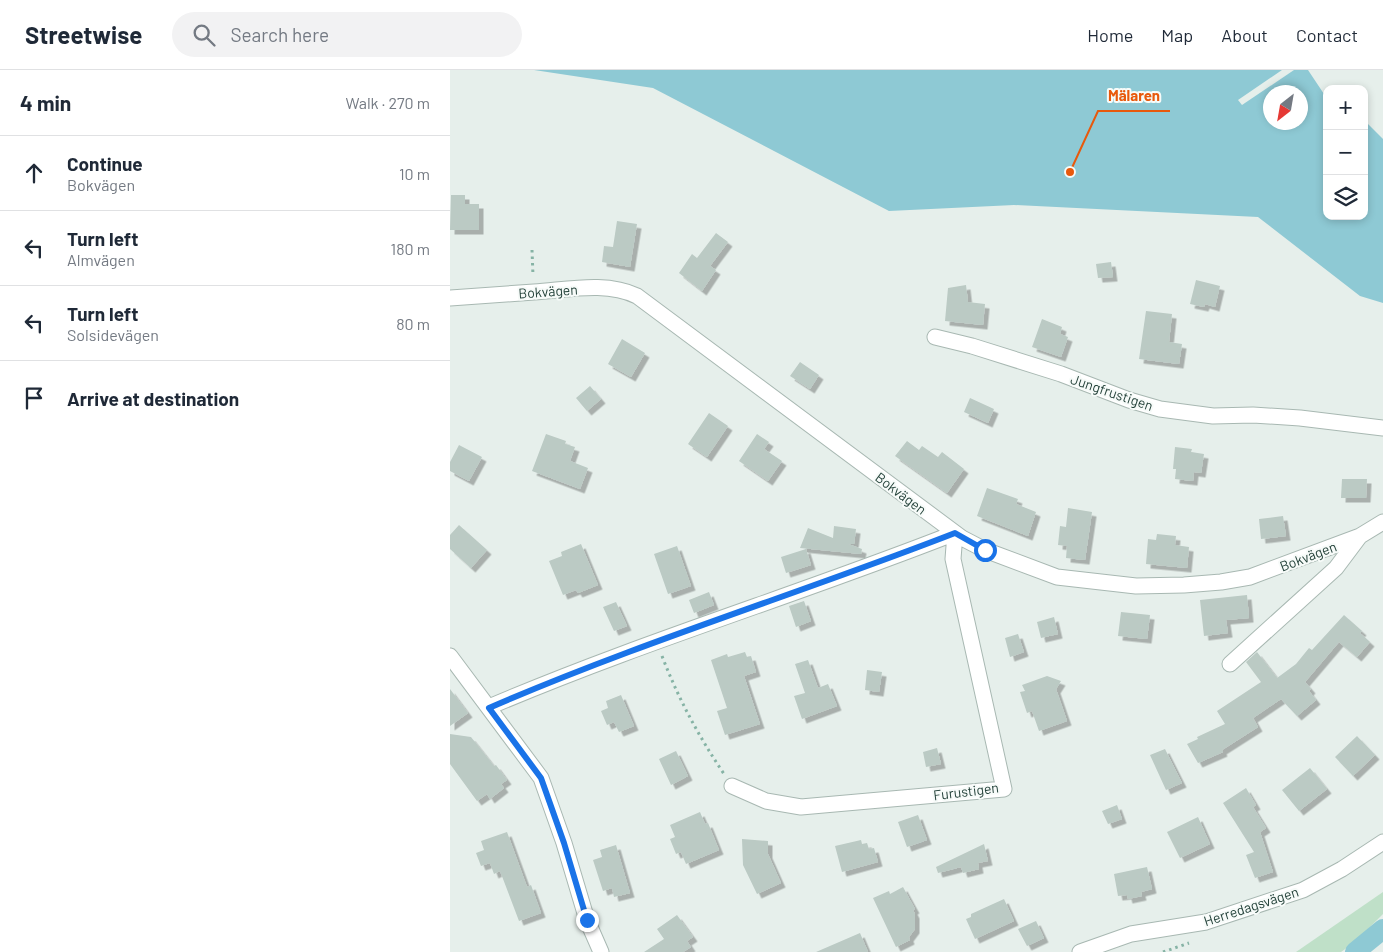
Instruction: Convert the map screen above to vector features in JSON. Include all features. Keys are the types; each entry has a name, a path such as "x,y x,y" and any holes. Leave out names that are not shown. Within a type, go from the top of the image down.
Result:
{"street":[{"name":"Bokvägen","path":"450,298 609,288 625,290 637,296 955,533 985,550 1057,577 1136,586 1184,585 1250,578 1360,536 1383,522"},
{"name":"Jungfrustigen","path":"935,337 972,346 1061,374 1129,400 1160,409 1213,416 1253,415 1300,418 1383,428"},
{"path":"489,708 527,691 656,642 955,533"},
{"name":"Furustigen","path":"732,786 766,801 801,807 1004,789 953,559 955,533"},
{"path":"1230,664 1336,568 1360,536"},
{"path":"450,656 541,778 561,834 587,920 601,952"},
{"name":"Herredagsvägen","path":"1080,952 1132,934 1206,922 1303,890 1342,869 1383,842"}],"path":[{"path":"532,250 534,292"},
{"path":"656,642 678,697 706,748 732,786"}],"green space":[{"path":"1383,892 1383,914 1355,942 1341,952 1296,952"}],"water":[{"path":"534,70 1308,70 1323,92 1323,220 1368,220 1368,124 1383,139 1383,303 1360,296 1258,217 1014,205 889,211 653,88"}],"pier":[{"path":"1282,70 1294,70 1272,85 1263,85 1263,91 1242,105 1238,100"}],"building":[{"path":"451,195 465,195 465,204 479,204 479,230 450,230"},
{"path":"617,221 637,224 630,267 602,262 604,246 613,247"},
{"path":"716,233 728,242 710,266 716,270 702,291 679,273 692,254 697,258"},
{"path":"1111,262 1113,277 1098,278 1096,264"},
{"path":"1196,280 1220,286 1215,307 1205,304 1204,307 1190,304"},
{"path":"966,285 968,302 985,304 983,325 945,321 948,288"},
{"path":"1146,311 1172,314 1169,342 1182,344 1179,364 1139,359"},
{"path":"1042,319 1062,327 1060,334 1068,337 1061,357 1032,347"},
{"path":"622,339 645,353 631,377 608,364"},
{"path":"800,362 819,375 810,389 790,376"},
{"path":"590,386 601,399 587,411 576,398"},
{"path":"970,398 994,409 988,423 964,412"},
{"path":"709,413 728,426 707,457 688,444"},
{"path":"546,434 566,441 565,444 575,447 570,461 588,468 580,489 532,471"},
{"path":"757,434 769,442 764,449 782,461 768,481 739,461"},
{"path":"907,441 919,450 922,446 938,457 942,452 964,469 947,493 895,456"},
{"path":"459,445 482,457 469,481 450,471 450,462"},
{"path":"1175,447 1192,449 1191,452 1204,454 1201,473 1194,472 1193,481 1175,479 1176,469 1173,469"},
{"path":"1342,479 1367,479 1366,498 1341,498"},
{"path":"987,488 1018,499 1016,504 1036,512 1028,536 977,516"},
{"path":"1068,508 1092,512 1085,560 1066,558 1067,546 1058,545 1060,526 1066,527"},
{"path":"1283,516 1286,536 1261,539 1259,519"},
{"path":"459,525 487,550 471,568 450,549 450,535"},
{"path":"834,526 856,529 854,544 848,544 862,549 861,554 800,548 808,528 833,538"},
{"path":"1157,534 1176,536 1175,545 1189,547 1187,568 1146,564 1148,539 1156,540"},
{"path":"581,544 598,585 578,593 576,590 563,595 549,561 562,556 561,552"},
{"path":"677,546 691,586 668,594 654,554"},
{"path":"806,549 811,565 786,573 781,557"},
{"path":"709,592 714,605 694,613 689,600"},
{"path":"1247,595 1249,618 1226,620 1228,633 1204,636 1200,600"},
{"path":"804,601 811,621 796,627 789,606"},
{"path":"616,602 627,626 614,631 603,607"},
{"path":"1121,612 1150,615 1147,639 1118,636"},
{"path":"1344,615 1362,631 1360,633 1370,642 1357,657 1339,642 1305,682 1316,700 1297,716 1281,699 1253,718 1258,727 1222,750 1223,752 1198,763 1187,744 1198,739 1197,737 1225,724 1217,711 1261,682 1246,662 1257,652 1277,678 1296,664 1309,648 1312,650"},
{"path":"1054,617 1058,634 1041,638 1037,622"},
{"path":"1018,634 1024,652 1010,657 1005,638"},
{"path":"745,652 747,657 751,656 756,672 744,676 760,724 725,735 717,711 727,708 711,660 727,654 728,657"},
{"path":"808,660 818,688 828,684 837,706 802,719 794,696 805,693 795,664"},
{"path":"867,670 882,672 879,692 865,690"},
{"path":"1047,676 1061,681 1056,689 1067,721 1039,731 1032,711 1027,713 1020,692 1025,691 1022,685"},
{"path":"450,689 468,713 450,726"},
{"path":"621,695 634,726 619,732 614,722 607,725 601,711 608,708 606,701"},
{"path":"450,734 471,737 507,780 501,784 504,788 490,799 487,794 477,801 450,764"},
{"path":"1357,736 1375,755 1353,776 1335,757"},
{"path":"937,748 941,764 926,767 923,752"},
{"path":"1165,749 1182,783 1166,790 1150,755"},
{"path":"676,751 688,776 671,785 659,759"},
{"path":"1310,768 1327,789 1299,811 1282,790"},
{"path":"1246,788 1256,805 1253,807 1266,828 1260,832 1273,872 1255,878 1246,855 1254,852 1223,803"},
{"path":"1117,805 1122,819 1108,824 1102,811"},
{"path":"700,812 705,824 708,823 719,850 686,864 681,852 676,854 670,839 675,837 670,825"},
{"path":"918,815 927,840 907,847 898,822"},
{"path":"1198,817 1210,844 1180,858 1167,832"},
{"path":"507,832 527,887 531,885 541,913 519,921 500,871 494,874 490,863 481,866 476,853 484,850 481,841"},
{"path":"742,839 768,841 768,854 781,883 757,894 743,865"},
{"path":"861,840 862,844 867,843 869,849 874,848 878,862 842,872 835,846"},
{"path":"984,844 988,861 978,863 979,869 963,873 961,867 938,873 936,867"},
{"path":"616,845 630,893 614,897 612,888 603,891 593,860 602,857 600,850"},
{"path":"1147,867 1152,889 1141,892 1142,896 1128,899 1127,895 1118,896 1114,874"},
{"path":"903,887 915,909 913,910 915,914 915,929 909,937 910,940 896,947 873,898 889,891 890,894"},
{"path":"1004,899 1014,921 975,939 966,919 971,917 971,914"},
{"path":"677,915 693,937 687,941 691,947 683,952 644,952 664,939 657,929"},
{"path":"1036,921 1044,938 1027,946 1018,929"},
{"path":"860,933 868,952 816,952"}],"waterway":[{"path":"1355,952 1383,929"}],"place":[{"name":"Mälaren","path":"1070,172"}],"route":[{"path":"587,920 564,843 541,778 489,708 527,691 656,642 955,533 985,550"}]}
